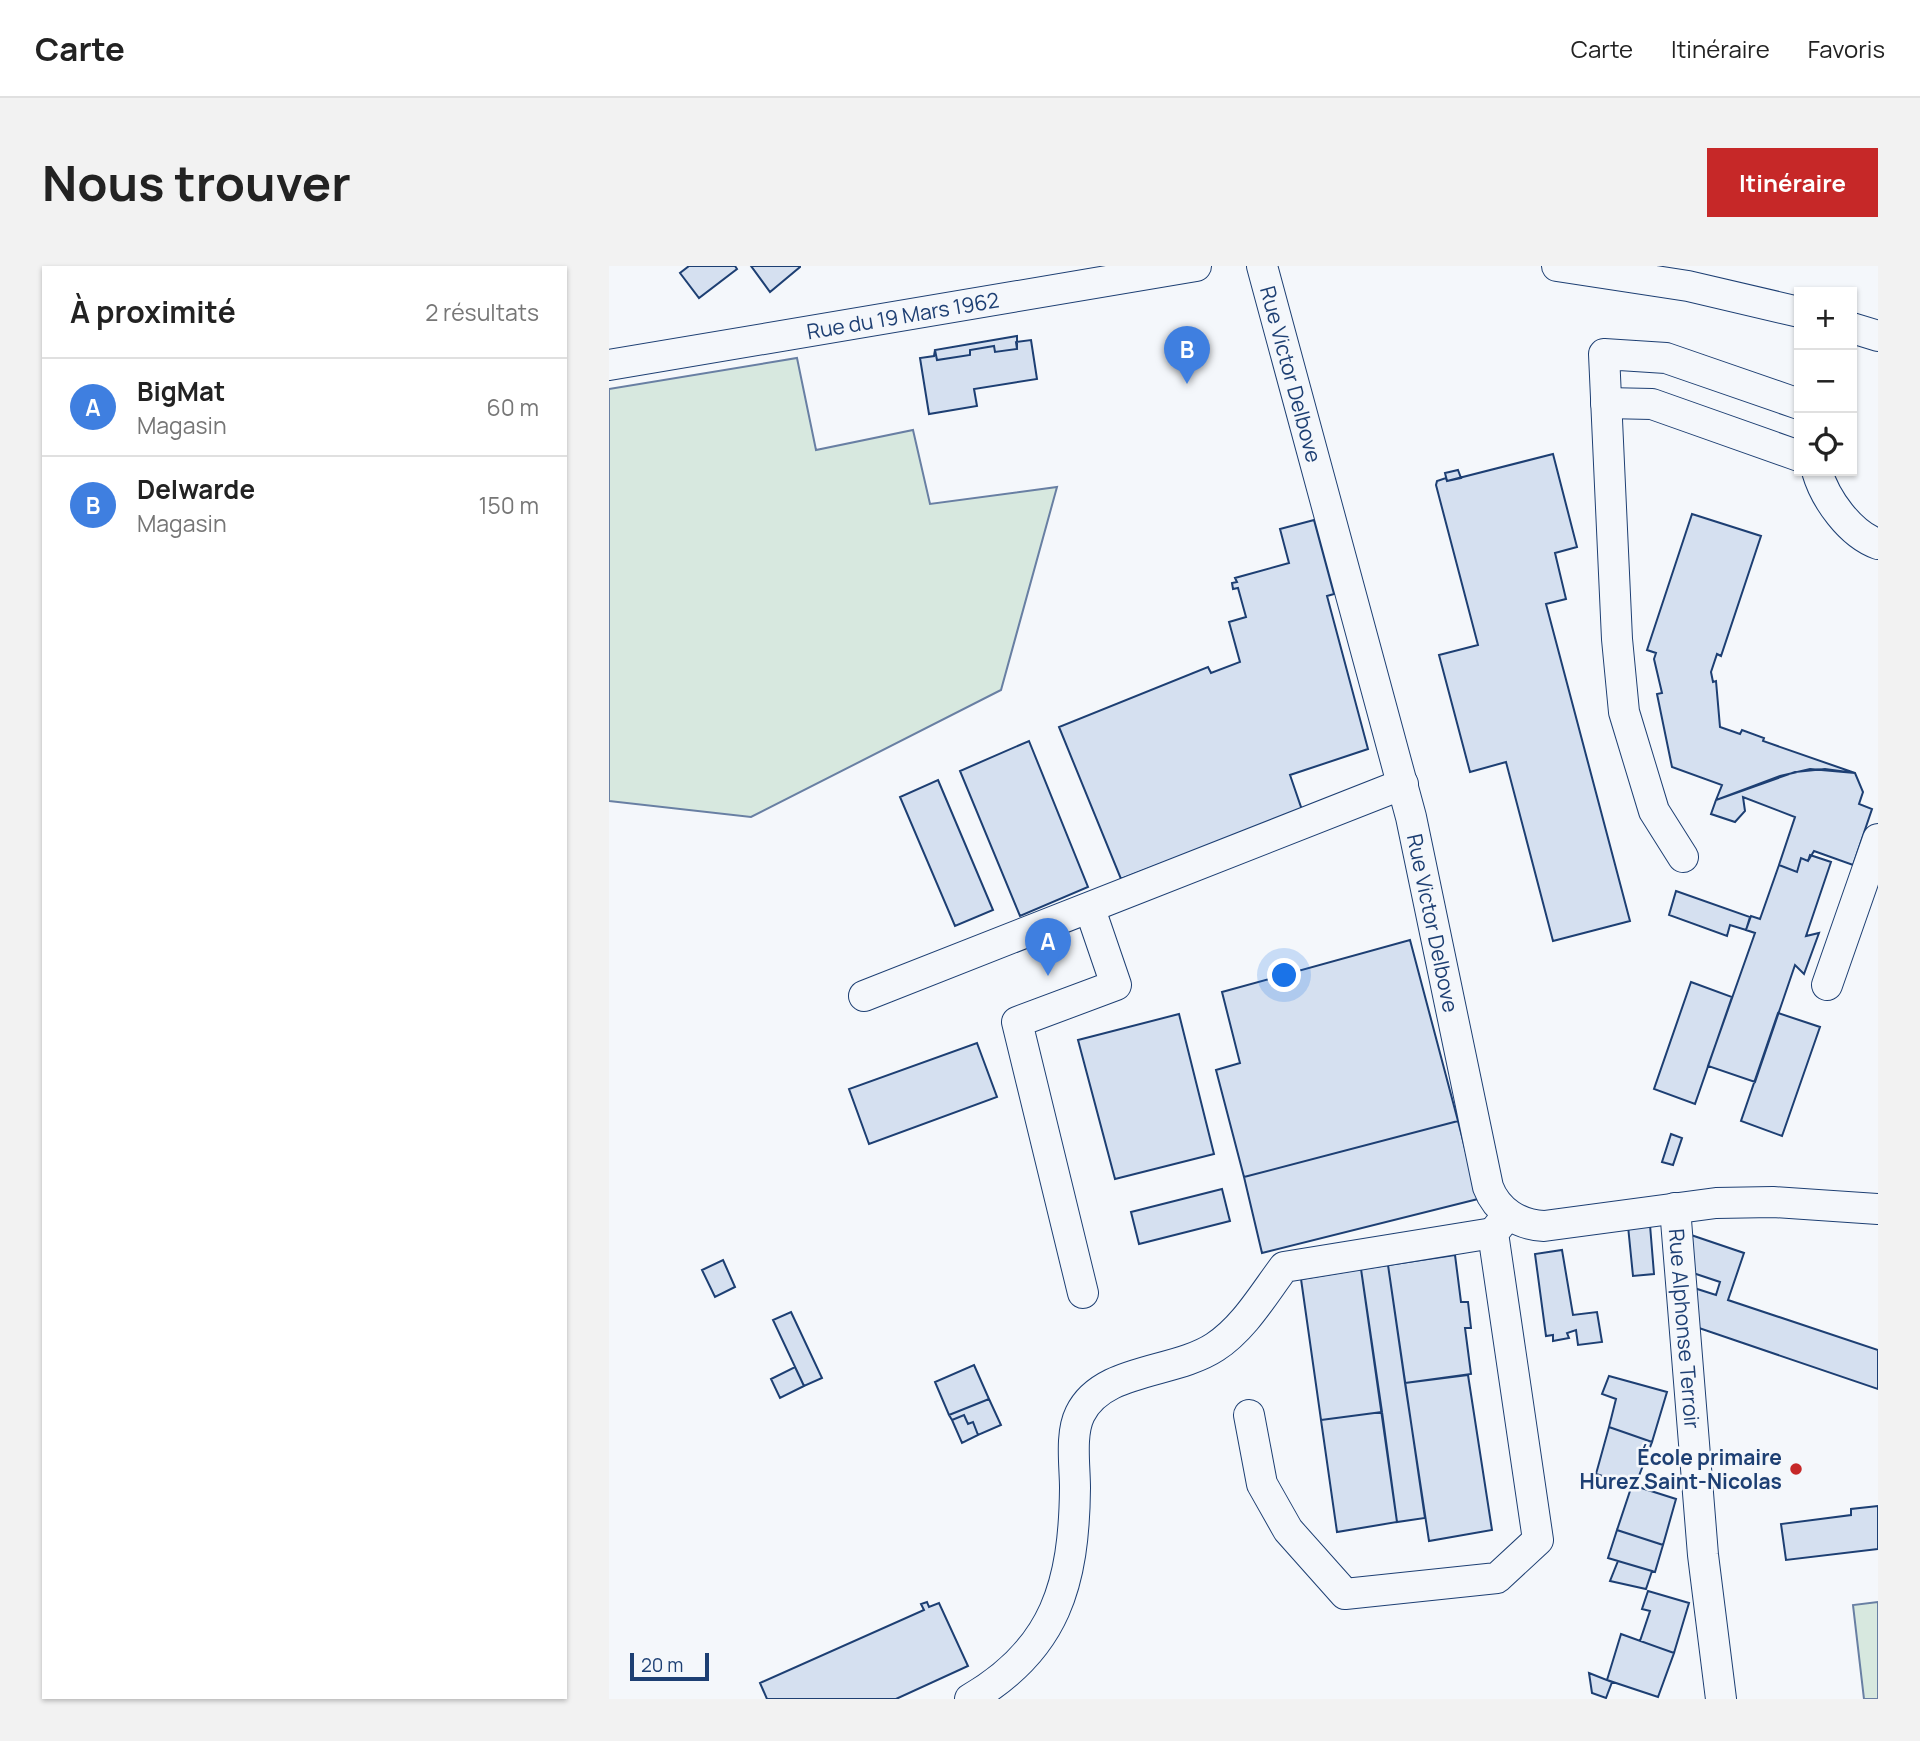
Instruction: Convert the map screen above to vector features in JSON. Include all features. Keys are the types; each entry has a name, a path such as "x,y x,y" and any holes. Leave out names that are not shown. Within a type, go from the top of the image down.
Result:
{"street":[{"name":"Rue du 19 Mars 1962","path":"609,365 1196,266"},
{"name":"Rue Victor Delbove","path":"1262,266 1403,784 1488,1187 1501,1223"},
{"path":"1557,266 1688,286 1794,311"},
{"path":"1857,330 1878,336"},
{"path":"1683,857 1654,810 1624,712 1604,354 1666,358 1794,402"},
{"path":"1607,403 1652,404 1794,454"},
{"path":"1820,476 1843,518 1865,539 1878,544"},
{"path":"864,996 1403,784"},
{"path":"1827,985 1878,839"},
{"path":"1083,1293 1017,1022 1116,985 1090,909"},
{"path":"970,1699 1022,1662 1049,1622 1064,1580 1073,1541 1076,1425 1094,1394 1114,1382 1189,1362 1217,1346 1241,1325 1283,1267 1501,1223 1544,1226 1716,1203 1773,1202 1878,1209"},
{"name":"Rue Alphonse Terroir","path":"1675,1208 1703,1555 1721,1699"},
{"path":"1249,1415 1262,1484 1288,1530 1345,1594 1497,1578 1538,1540 1501,1223"}],"shaded area":[{"path":"797,358 816,450 913,430 930,504 1057,487 1001,690 751,817 609,801 609,389"},
{"path":"1878,1602 1878,1699 1864,1699 1853,1605"}],"building":[{"path":"689,266 735,266 737,269 699,298 680,273"},
{"path":"751,266 800,266 800,267 770,292"},
{"path":"1017,336 1017,349 995,352 994,346 970,350 970,355 937,360 935,350"},
{"path":"1031,340 1037,379 974,389 977,406 929,414 920,358 934,356 935,350 937,360 970,355 970,350 994,346 995,352 1017,349 1016,342"},
{"path":"1553,454 1577,547 1555,553 1566,599 1546,604 1630,921 1553,941 1506,762 1470,772 1439,655 1478,645 1436,485 1437,481 1446,478 1447,481"},
{"path":"1458,470 1461,478 1447,481 1445,473"},
{"path":"1692,514 1761,536 1721,656 1717,654 1711,672 1713,682 1716,681 1720,727 1740,734 1742,730 1764,738 1763,741 1855,773 1825,769 1795,772 1716,800 1722,785 1672,767 1657,694 1662,693 1654,659 1656,653 1647,650"},
{"path":"1314,520 1334,594 1327,596 1368,749 1290,775 1302,810 1121,879 1059,727 1208,667 1211,673 1240,662 1229,622 1246,617 1238,588 1233,589 1232,583 1237,582 1235,578 1289,563 1280,529"},
{"path":"1029,741 1088,887 1020,916 960,771"},
{"path":"1810,769 1855,773 1863,792 1859,804 1872,809 1853,865 1814,851 1808,861 1801,858 1797,872 1779,865 1795,817 1743,797 1745,811 1735,822 1711,814 1716,800 1780,776"},
{"path":"938,780 993,910 955,926 900,797"},
{"path":"1810,855 1831,862 1806,936 1819,933 1804,974 1795,965 1755,1082 1708,1066 1755,933 1746,930 1751,916 1760,919 1779,865 1797,872 1801,858 1808,861"},
{"path":"1676,891 1750,917 1746,930 1730,925 1727,936 1669,915"},
{"path":"1410,940 1458,1121 1244,1177 1216,1070 1240,1063 1222,992"},
{"path":"1691,982 1732,997 1695,1104 1654,1089"},
{"path":"1778,1013 1820,1027 1782,1136 1741,1121"},
{"path":"1179,1014 1214,1154 1115,1179 1078,1040"},
{"path":"977,1043 997,1097 869,1144 849,1089"},
{"path":"1458,1121 1478,1199 1262,1253 1244,1177"},
{"path":"1671,1134 1682,1138 1673,1165 1662,1162"},
{"path":"1222,1189 1230,1221 1139,1244 1131,1212"},
{"path":"1650,1225 1654,1274 1633,1276 1628,1226"},
{"path":"1691,1235 1744,1253 1728,1300 1878,1350 1878,1389 1696,1327 1694,1288 1716,1295 1720,1282 1693,1273"},
{"path":"1562,1250 1573,1315 1597,1312 1602,1342 1578,1345 1576,1330 1567,1333 1569,1338 1553,1341 1553,1335 1546,1336 1535,1254"},
{"path":"1455,1255 1461,1302 1468,1302 1471,1328 1465,1328 1471,1374 1405,1383 1388,1265"},
{"path":"723,1260 735,1287 715,1297 702,1270"},
{"path":"1388,1265 1425,1518 1397,1522 1361,1269"},
{"path":"1361,1269 1382,1412 1321,1420 1301,1279"},
{"path":"791,1312 822,1378 804,1386 773,1320"},
{"path":"974,1365 989,1399 949,1415 935,1382"},
{"path":"795,1367 804,1386 780,1398 771,1379"},
{"path":"1468,1375 1492,1530 1429,1541 1405,1383"},
{"path":"1609,1376 1667,1392 1652,1442 1609,1427 1616,1399 1602,1394"},
{"path":"989,1399 1001,1425 978,1435 973,1422 968,1424 964,1415 952,1420 949,1415"},
{"path":"1382,1412 1397,1522 1337,1532 1321,1420"},
{"path":"964,1415 968,1424 973,1422 978,1435 962,1443 952,1420"},
{"path":"1609,1427 1652,1442 1635,1486 1596,1474"},
{"path":"1632,1485 1676,1499 1663,1545 1617,1530"},
{"path":"1878,1506 1878,1549 1786,1560 1781,1524 1851,1515 1851,1509"},
{"path":"1617,1530 1663,1545 1655,1572 1608,1558"},
{"path":"1618,1561 1652,1571 1646,1589 1610,1581"},
{"path":"1648,1591 1689,1603 1674,1653 1640,1641 1650,1611 1642,1609"},
{"path":"927,1602 929,1607 939,1603 968,1666 896,1699 767,1699 760,1683 924,1610 921,1604"},
{"path":"1621,1634 1674,1653 1658,1697 1607,1680"},
{"path":"1589,1673 1612,1682 1606,1698 1592,1693"}],"place":[{"name":"Delwarde","path":"1187,384"},
{"name":"BigMat","path":"1048,976"},
{"name":"École primaire Hurez Saint-Nicolas","path":"1796,1469"}]}
